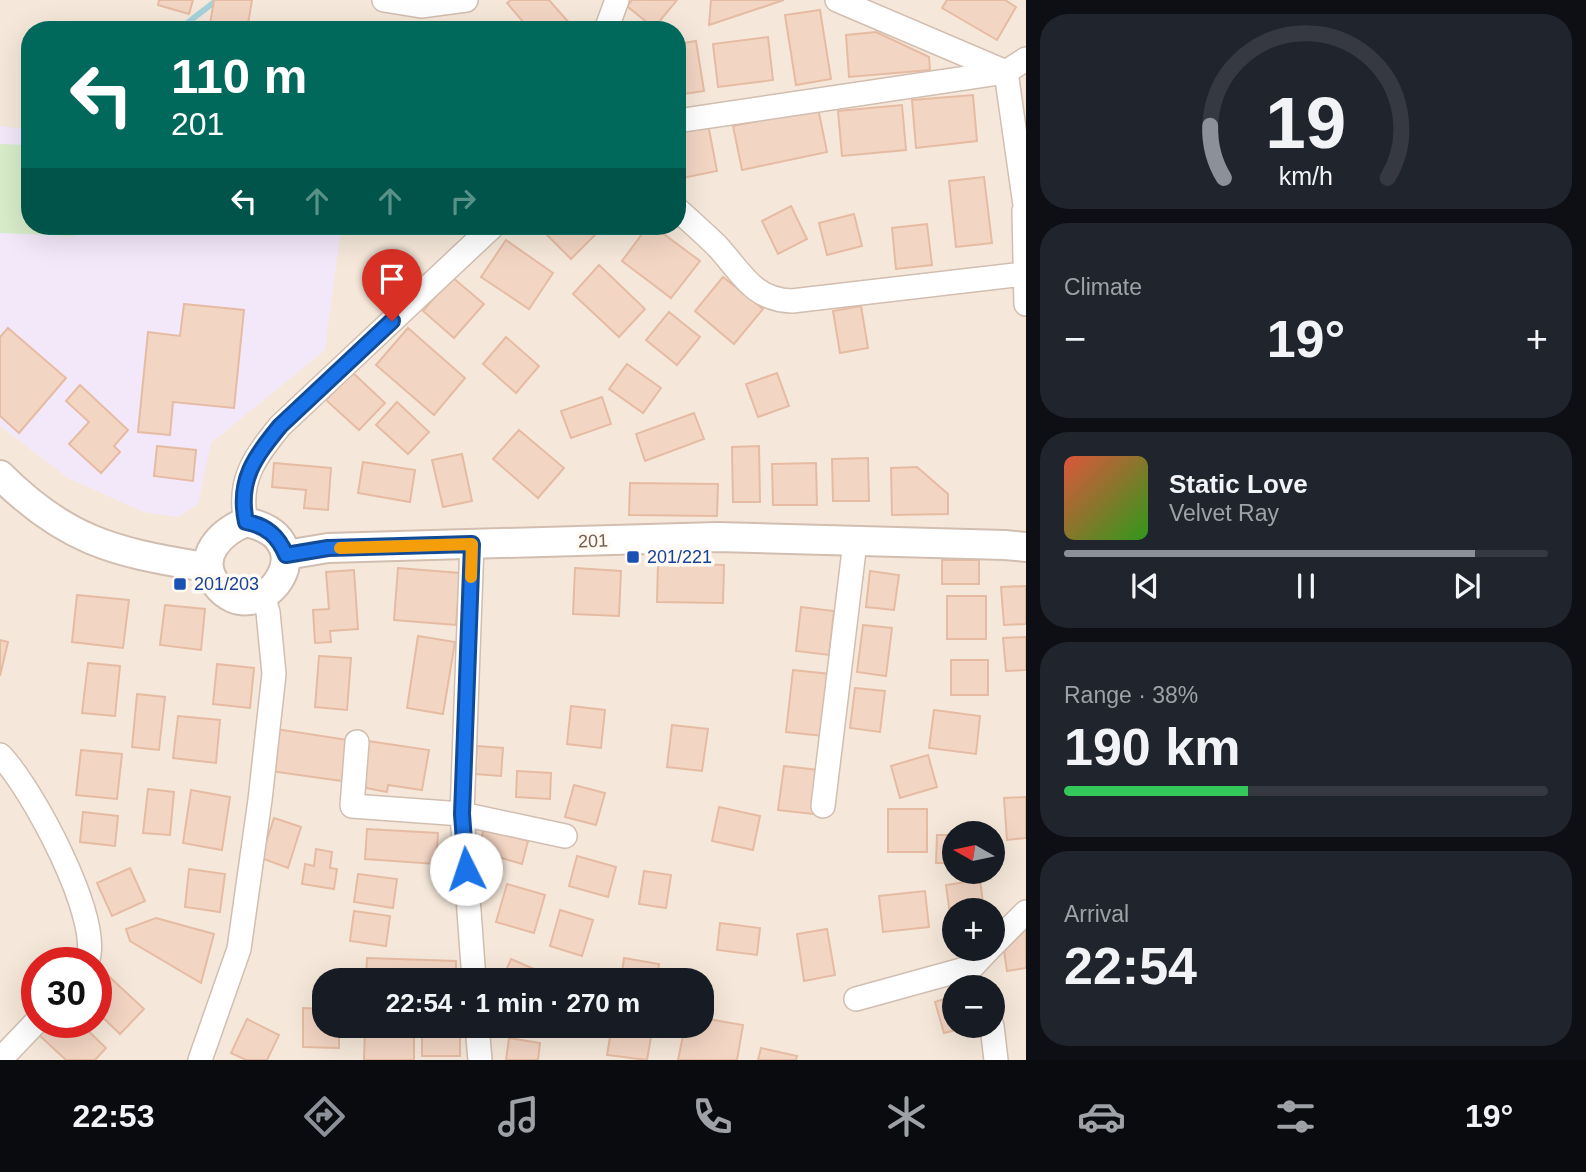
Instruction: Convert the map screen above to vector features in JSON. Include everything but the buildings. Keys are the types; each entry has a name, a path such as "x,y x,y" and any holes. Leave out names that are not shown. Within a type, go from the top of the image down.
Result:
{"street":[{"path":"384,0 421,6 466,0"},
{"path":"609,21 617,0"},
{"path":"837,0 1006,72"},
{"path":"686,120 1006,72 1026,59"},
{"path":"1006,72 1025,212 1026,304"},
{"path":"686,218 758,292 777,300 792,301 1024,274"},
{"path":"246,522 243,508 246,480 255,457 280,426 483,235"},
{"path":"0,475 51,520 93,542 137,556 199,566 208,565"},
{"path":"246,522 257,524 271,532 281,542 286,555 286,569 279,584 263,597 245,600 228,596 211,577 208,565 220,536 232,527 246,522"},
{"name":"201","path":"286,555 328,548 718,537 1026,547"},
{"path":"823,806 855,542"},
{"path":"472,544 462,814 473,968"},
{"path":"200,1060 239,949 256,827 274,674 268,612 263,597"},
{"path":"358,742 352,806 462,814 565,836"},
{"path":"0,755 34,798 71,876 90,936 89,947"},
{"path":"1005,933 1026,912"},
{"path":"856,999 942,983"},
{"path":"0,1060 21,1038"},
{"path":"478,1038 480,1060"},
{"path":"993,1038 996,1060"}],"shaded area":[{"path":"0,0 1026,0 1026,1060 0,1060"},
{"path":"0,126 21,129 21,235 340,235 325,350 211,443 198,504 178,517 144,512 68,478 0,426"}],"green space":[{"path":"0,144 21,145 21,234 0,233"}],"waterway":[{"path":"190,21 217,0"}],"slow traffic":[{"path":"340,548 472,544 471,577"}],"place":[{"name":"201/221","path":"633,557"},
{"name":"201/203","path":"180,584"}],"route":[{"path":"392,321 280,426 255,457 246,480 243,508 246,522 257,524 271,532 281,542 286,555 328,548 472,544 462,814 466,869"}]}
